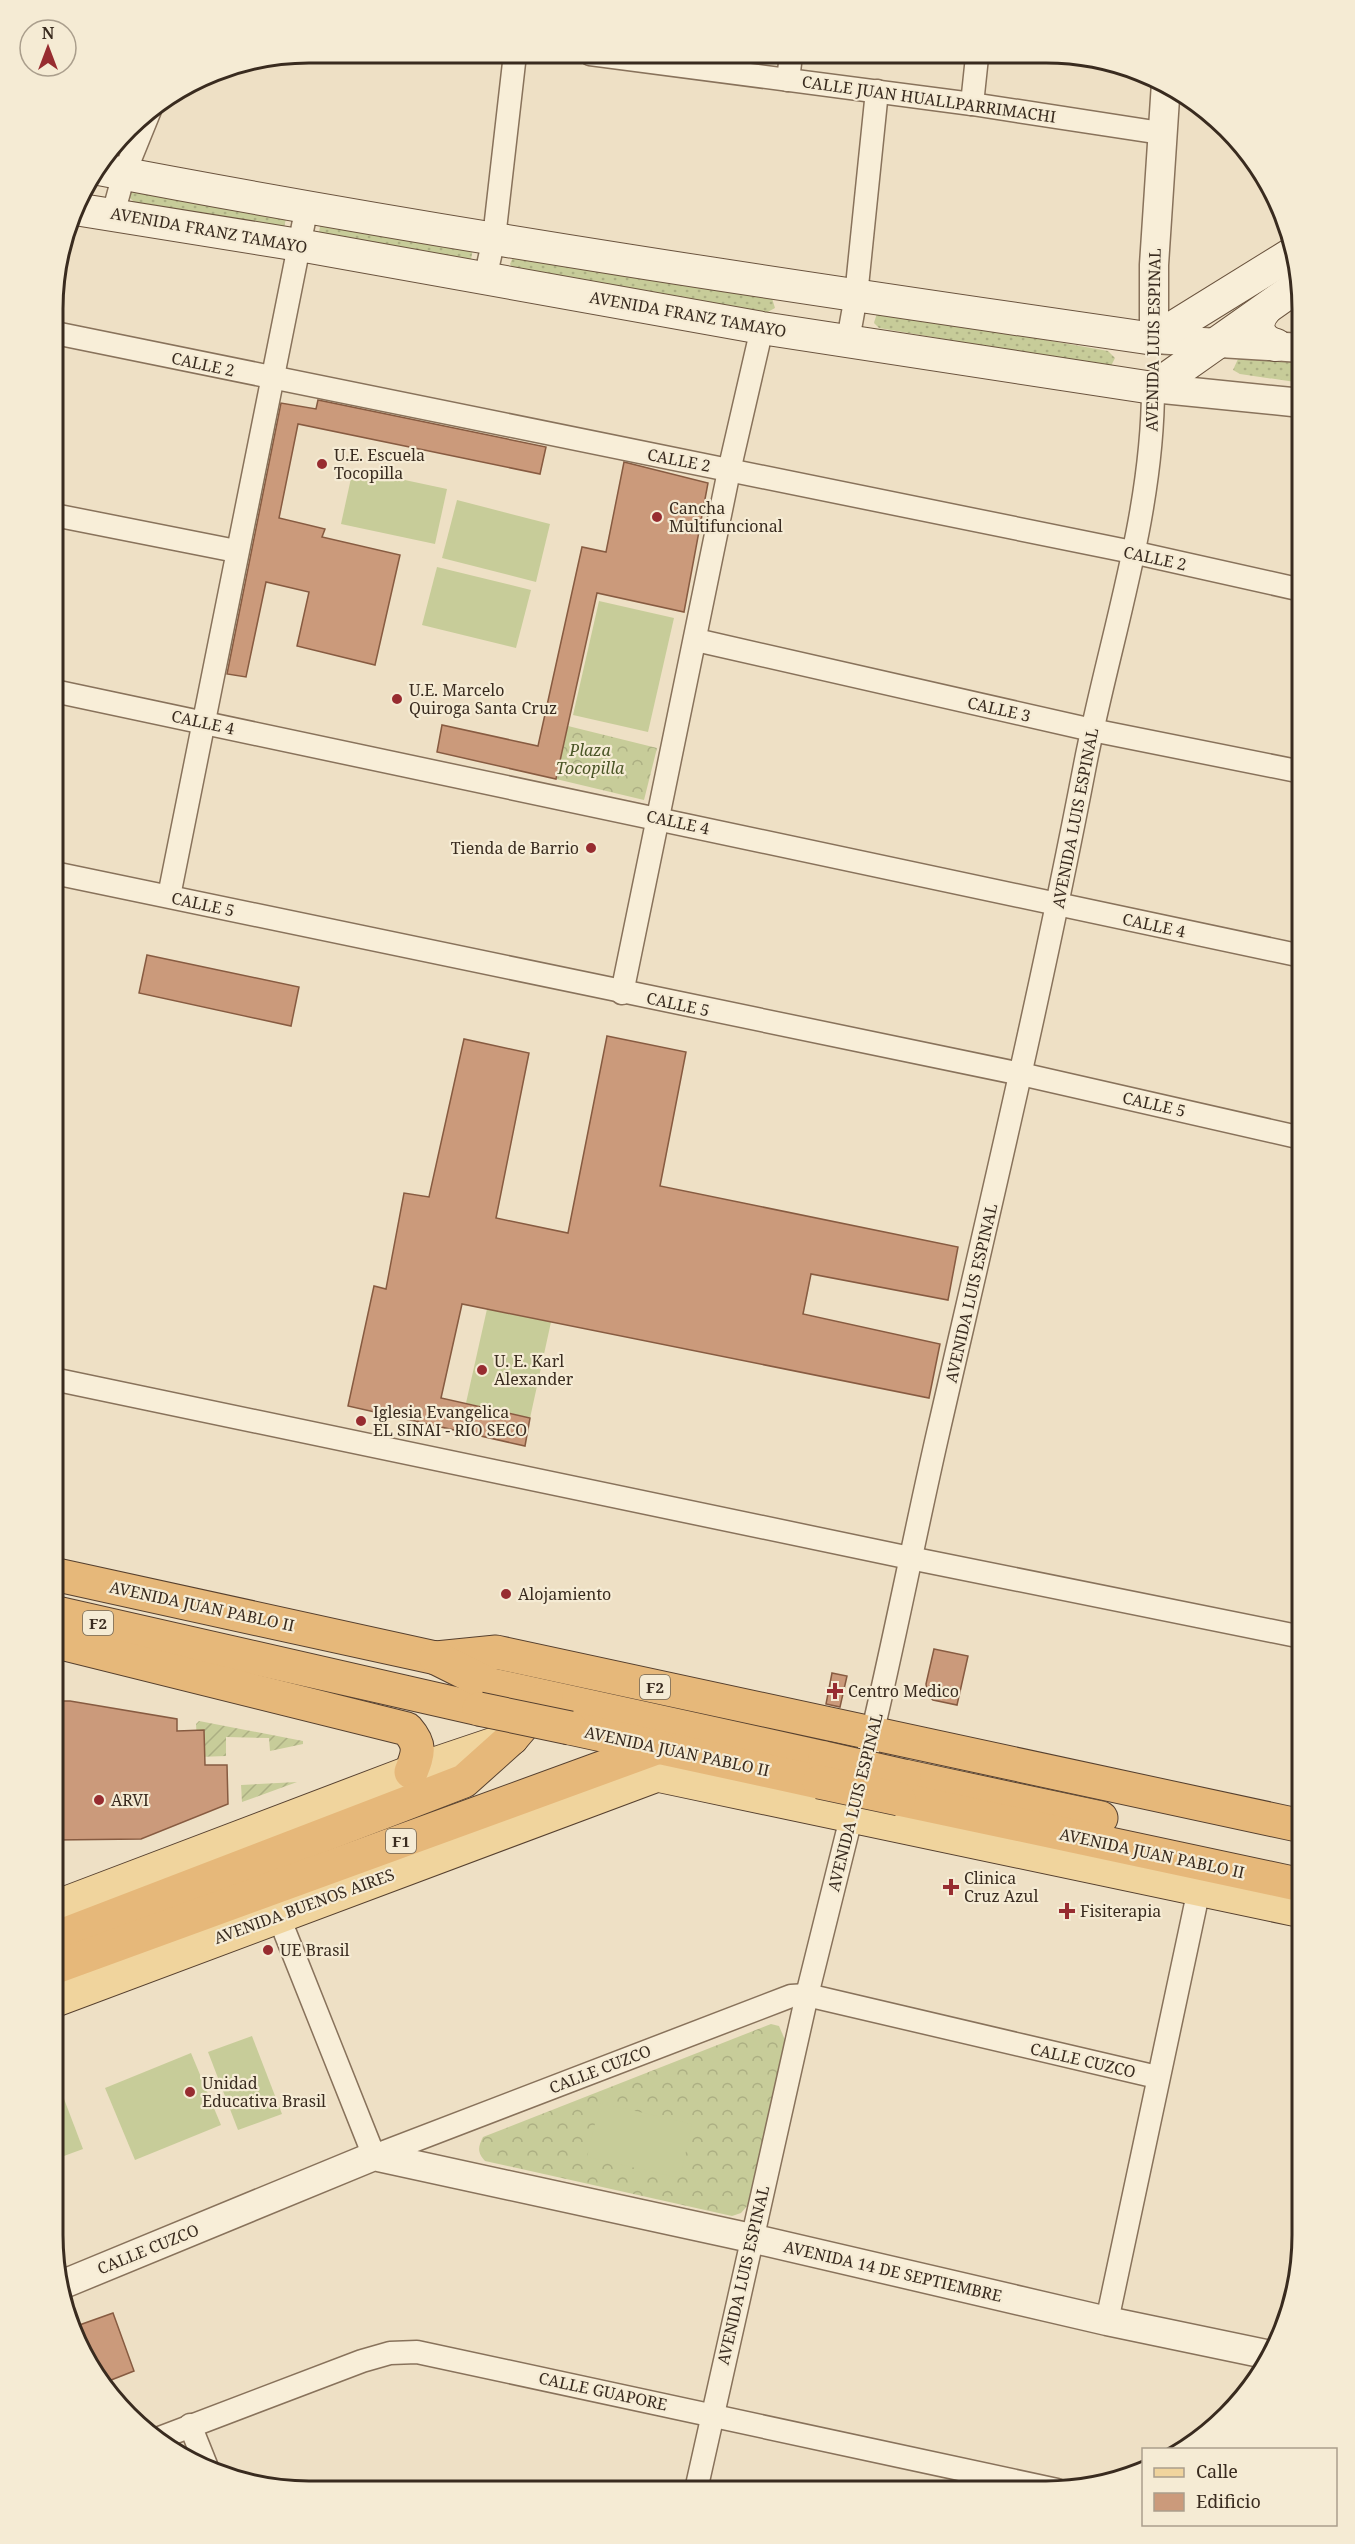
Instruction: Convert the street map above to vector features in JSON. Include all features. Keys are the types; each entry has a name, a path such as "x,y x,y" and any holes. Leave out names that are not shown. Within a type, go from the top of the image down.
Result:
{"highway":[{"name":"AVENIDA JUAN PABLO II","path":"63,1576 436,1658 496,1653 1292,1824"},
{"name":"AVENIDA JUAN PABLO II","path":"63,1614 570,1728 658,1761 822,1770 902,1787 1292,1883"},
{"path":"63,1643 407,1729 417,1741 418,1756 411,1772"},
{"name":"F2","path":"436,1658 488,1684 822,1770"},
{"name":"F1","path":"63,1936 464,1781 512,1738 546,1698"},
{"name":"AVENIDA BUENOS AIRES","path":"63,1965 658,1761"},
{"name":"F2","path":"902,1787 1292,1860"}],"main road":[{"path":"111,172 494,238 856,296 1154,339 1286,257"},
{"name":"AVENIDA FRANZ TAMAYO","path":"84,209 299,245 762,328 1153,388"},
{"path":"1153,388 1291,291"},
{"path":"1265,310 1258,322 1258,330 1265,341 1289,347"},
{"name":"AVENIDA LUIS ESPINAL","path":"1153,388 1154,339"},
{"path":"63,1904 411,1772 512,1738"},
{"name":"AVENIDA JUAN PABLO II","path":"658,1761 851,1816 1292,1909"},
{"name":"AVENIDA BUENOS AIRES","path":"63,1997 278,1915 658,1761"}],"street":[{"path":"485,279 494,238 514,63"},
{"name":"CALLE JUAN HUALLPARRIMACHI","path":"659,63 972,104 1161,133"},
{"path":"788,80 790,63"},
{"path":"972,104 977,63"},
{"path":"848,340 856,296 877,91"},
{"name":"AVENIDA LUIS ESPINAL","path":"1154,339 1154,266 1165,94"},
{"path":"112,214 111,172 133,138"},
{"path":"169,896 236,551 307,206"},
{"path":"622,993 729,471 762,328"},
{"name":"CALLE 2","path":"63,335 1132,552 1292,588"},
{"path":"1154,339 1289,347"},
{"name":"AVENIDA LUIS ESPINAL","path":"698,2481 807,1995 872,1734 909,1558 1058,904 1092,730 1132,552 1153,426 1153,388"},
{"name":"AVENIDA FRANZ TAMAYO","path":"1153,388 1292,402"},
{"path":"63,517 236,551"},
{"name":"CALLE 3","path":"696,640 1092,730 1292,770"},
{"name":"CALLE 4","path":"63,693 1292,954"},
{"name":"CALLE 5","path":"63,875 622,993 1021,1074 1292,1136"},
{"path":"63,1381 909,1558 1292,1635"},
{"path":"1107,2321 1157,2077 1199,1889"},
{"path":"278,1915 375,2156"},
{"name":"CALLE CUZCO","path":"68,2282 375,2156 764,2004 791,1996 807,1995 1157,2077"},
{"name":"AVENIDA 14 DE SEPTIEMBRE","path":"375,2156 751,2238 1107,2321 1262,2353"},
{"name":"CALLE GUAPORE","path":"166,2435 362,2361 390,2353 408,2352 458,2360 1016,2481"},
{"path":"190,2426 203,2457"}],"green space":[{"path":"131,191 287,215 284,227 136,204 130,198"},
{"path":"321,221 473,248 471,260 326,237 319,232"},
{"path":"514,255 771,295 775,308 764,314 513,269 510,264"},
{"path":"883,311 1108,351 1115,358 1111,366 1104,366 879,328 874,323 877,313"},
{"path":"1249,356 1292,361 1292,382 1240,374 1233,370 1238,359"},
{"path":"353,469 447,489 435,544 341,524"},
{"path":"457,500 550,524 536,582 442,558"},
{"path":"437,567 531,590 516,648 422,625"},
{"path":"599,601 674,618 648,732 573,715"},
{"name":"Plaza Tocopilla","path":"568,726 657,748 644,800 556,779"},
{"path":"487,1309 551,1322 530,1418 466,1403"},
{"path":"199,1721 303,1741 303,1744 270,1751 269,1738 226,1737 226,1756 198,1757 196,1724"},
{"path":"297,1782 242,1802 241,1785"},
{"path":"771,2024 779,2026 785,2040 748,2205 741,2213 732,2216 485,2161 481,2155 479,2147 483,2137"},
{"path":"252,2036 282,2114 238,2130 208,2052"},
{"path":"191,2053 221,2125 135,2160 105,2088"},
{"path":"63,2096 83,2149 63,2156"},
{"path":"600,2103 692,2124 680,2178 587,2157"}],"building":[{"path":"318,400 546,447 540,474 298,424 279,518 325,529 322,537 400,555 375,665 297,646 309,592 266,582 246,677 227,674 281,403 316,409"},
{"path":"624,462 708,483 684,612 597,593 556,779 437,752 442,725 538,746 582,547 606,552"},
{"path":"147,955 299,987 291,1026 139,993"},
{"path":"607,1036 686,1052 660,1186 958,1247 948,1300 811,1274 803,1314 940,1344 929,1398 462,1304 441,1398 530,1418 525,1446 348,1406 374,1286 386,1289 404,1193 429,1197 464,1039 529,1053 496,1218 568,1233"},
{"path":"934,1649 968,1656 957,1705 933,1700 928,1696 926,1684"},
{"path":"832,1673 847,1676 840,1707 826,1704"},
{"path":"63,1701 177,1719 177,1731 204,1730 205,1765 227,1765 228,1804 141,1839 63,1840"},
{"path":"113,2313 134,2371 110,2380 88,2344 80,2325"}],"place":[{"name":"U.E. Escuela Tocopilla","path":"322,464"},
{"name":"Cancha Multifuncional","path":"657,517"},
{"name":"U.E. Marcelo Quiroga Santa Cruz","path":"397,699"},
{"name":"Tienda de Barrio","path":"591,848"},
{"name":"U. E. Karl Alexander","path":"482,1370"},
{"name":"Iglesia Evangelica EL SINAI - RIO SECO","path":"361,1421"},
{"name":"Alojamiento","path":"506,1594"},
{"name":"Centro Medico","path":"835,1691"},
{"name":"ARVI","path":"99,1800"},
{"name":"Clinica Cruz Azul","path":"951,1887"},
{"name":"Fisiterapia","path":"1067,1911"},
{"name":"UE Brasil","path":"268,1950"},
{"name":"Unidad Educativa Brasil","path":"190,2092"}]}
